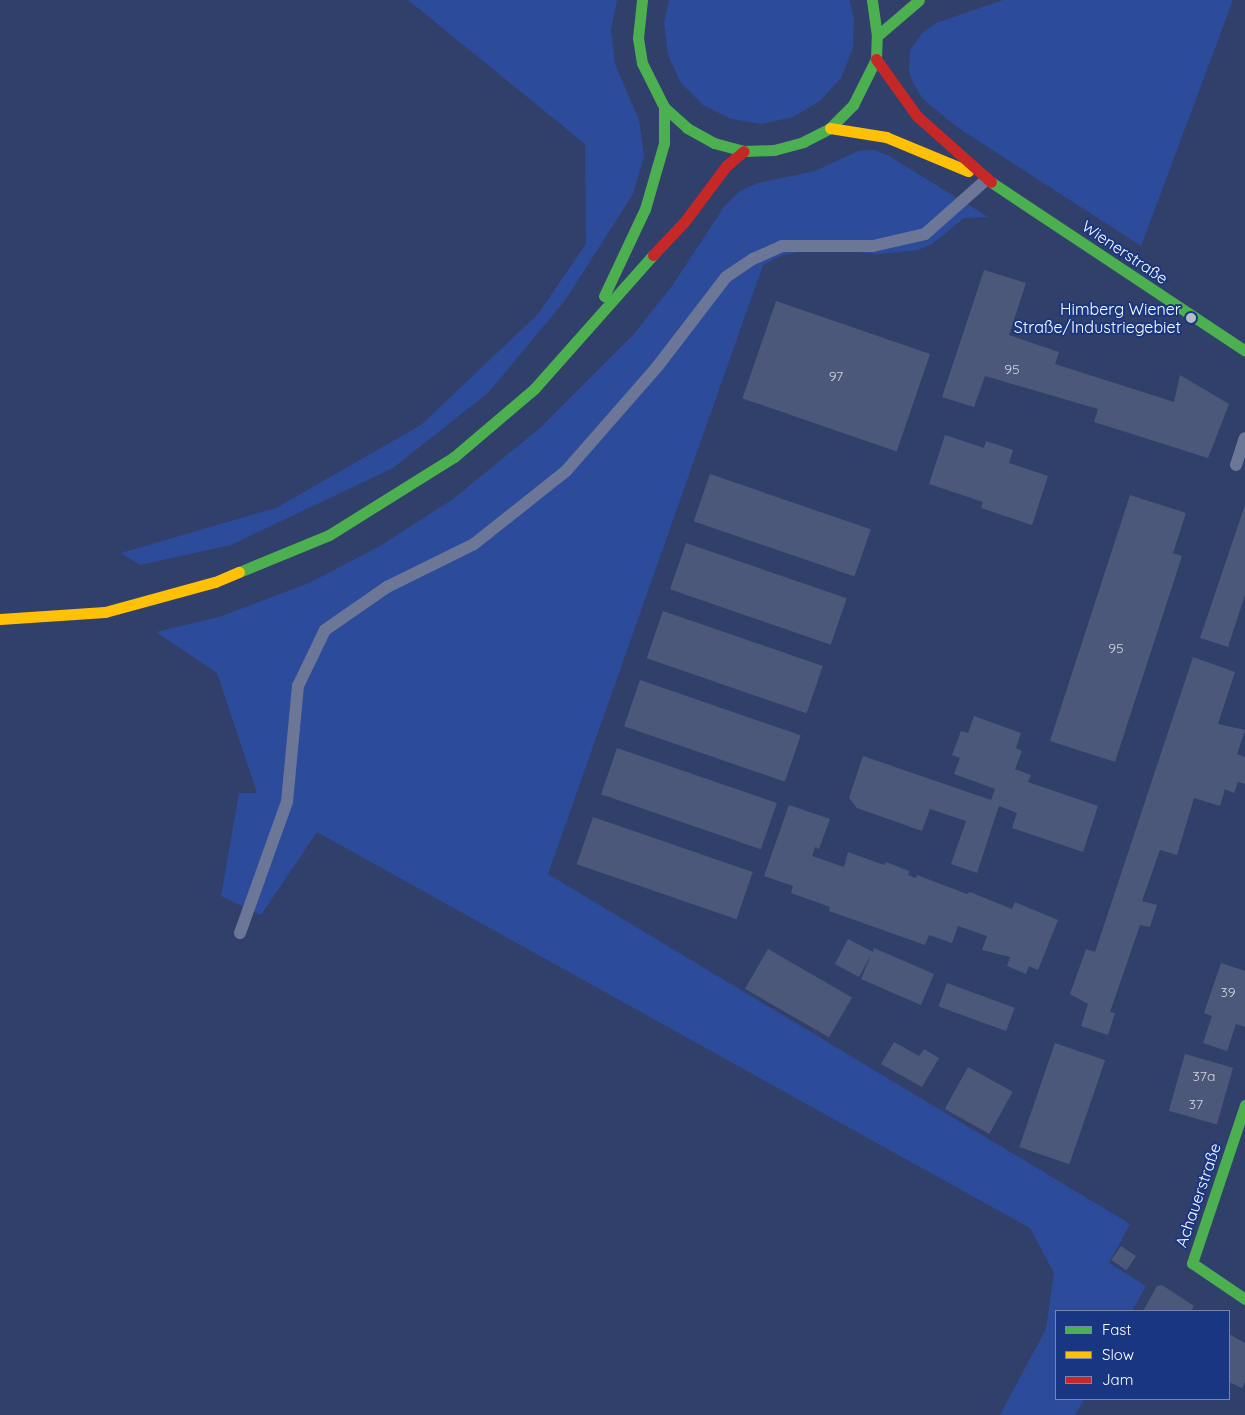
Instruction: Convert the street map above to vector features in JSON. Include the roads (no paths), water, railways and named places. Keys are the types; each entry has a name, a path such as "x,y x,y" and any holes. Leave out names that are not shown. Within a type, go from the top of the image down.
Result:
{"main road":[{"path":"642,0 638,38 642,63 650,86 664,107 687,128 714,143 744,151 774,150 803,142 830,128 853,105 876,59 878,36 872,0"},
{"path":"878,36 919,0"},
{"name":"Wienerstraße","path":"876,59 917,116 987,178 1245,351"},
{"path":"593,319 645,209 664,143 664,107"},
{"name":"Wienerstraße","path":"830,128 886,137 987,178"},
{"path":"0,619 105,612 215,582 329,535 454,457 534,389 593,319 685,221 726,166 744,151"},
{"name":"Achauerstraße","path":"1245,1105 1192,1263 1245,1299"}],"lane":[{"path":"240,933 287,802 298,686 325,630 387,587 474,544 566,471 657,367 726,277 753,259 782,246 873,246 925,234 987,178"},
{"path":"1236,466 1245,438"}],"place":[{"name":"Himberg Wiener Straße/Industriegebiet","path":"1191,318"}]}
